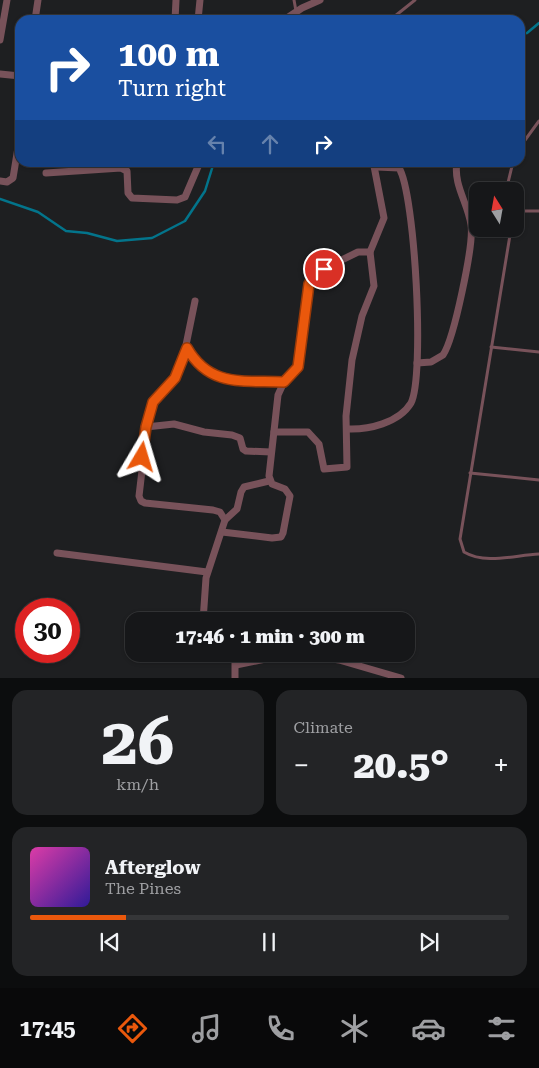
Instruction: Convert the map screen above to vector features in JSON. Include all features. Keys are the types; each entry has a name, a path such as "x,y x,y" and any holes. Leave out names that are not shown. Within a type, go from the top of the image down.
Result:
{"street":[{"path":"0,40 7,0"},
{"path":"36,15 38,0"},
{"path":"175,15 176,0"},
{"path":"198,15 200,0"},
{"path":"291,15 320,0"},
{"path":"0,74 15,76"},
{"path":"0,181 7,182 13,178 15,166"},
{"path":"127,167 128,193 132,198 176,200 185,197 198,167"},
{"path":"274,432 308,432 319,444 323,464 327,470 347,467 346,416 352,360 362,316 374,286 370,252 384,218 374,167"},
{"path":"394,167 401,172"},
{"path":"347,429 374,428 406,409 414,394 419,327 407,199 400,167"},
{"path":"416,363 431,362 444,355 453,332 471,237 469,213 455,172 456,167"},
{"path":"46,173 121,168 127,171"},
{"path":"269,481 278,395 284,382 298,367 306,301 313,277 317,272 358,252 370,252"},
{"path":"195,301 187,348 175,378 153,402 146,427 139,487 141,501 220,512 225,520"},
{"path":"187,348 200,367 220,377 229,380 284,382"},
{"path":"146,427 166,423 204,432 232,434 240,438 242,449 246,451 271,452"},
{"path":"203,612 204,588 207,572 225,520 238,509 244,487 269,481 285,489 290,496 281,536 272,538 222,532"},
{"path":"57,553 207,572"},
{"path":"235,678 236,662"},
{"path":"236,665 251,662"},
{"path":"346,662 401,678"}],"lane":[{"path":"294,0 296,11"},
{"path":"396,15 416,0"},
{"path":"525,140 539,121"},
{"path":"508,182 512,167"},
{"path":"524,211 539,212"},
{"path":"509,238 460,539 464,552 472,557 487,559 539,554"},
{"path":"491,347 539,352"},
{"path":"470,473 539,480"}],"waterway":[{"path":"525,33 539,23"},
{"path":"0,199 38,212 66,231 87,233 117,241 152,238 185,221 205,191 212,167"}],"route":[{"path":"142,457 149,411 157,396 175,378 187,348 200,367 229,380 284,382 295,371 298,367 309,284 317,272 324,269"}]}
